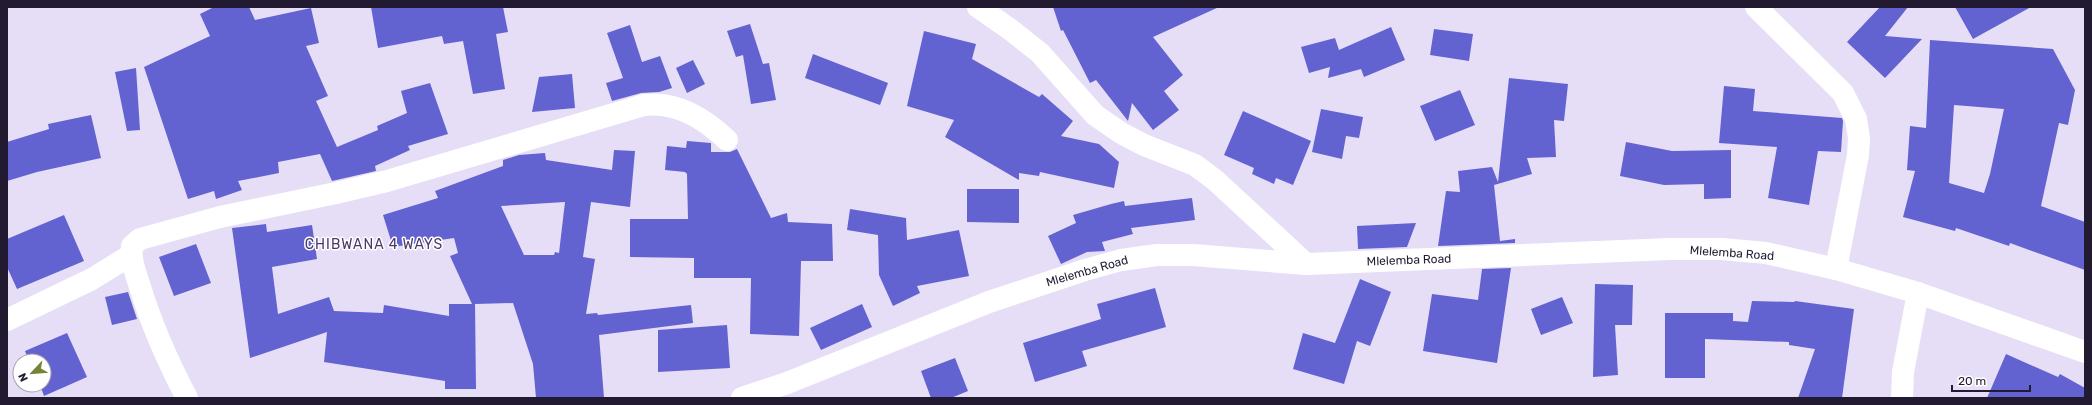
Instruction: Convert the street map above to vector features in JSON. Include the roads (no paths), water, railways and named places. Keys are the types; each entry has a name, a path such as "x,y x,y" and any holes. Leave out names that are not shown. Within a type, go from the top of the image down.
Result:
{"street":[{"path":"978,7 1011,30 1040,54 1095,115 1121,133 1144,145 1195,165 1215,180 1306,264"},
{"path":"1756,7 1843,93 1856,119 1859,138 1858,155 1836,269"},
{"path":"186,398 152,324 131,255 132,246 140,239 220,217 336,193 387,180 644,105 658,103 671,105 706,122 727,140"},
{"name":"Mlelemba Road","path":"742,398 794,380 989,302 1085,270 1121,260 1156,255 1193,255 1306,264 1670,250 1722,250 1766,253 1836,269 1918,293 2085,352"},
{"path":"7,320 92,279 131,255"},
{"path":"1902,398 1903,372 1918,293"}],"district":[{"name":"CHIBWANA 4 WAYS","path":"374,244"}]}
